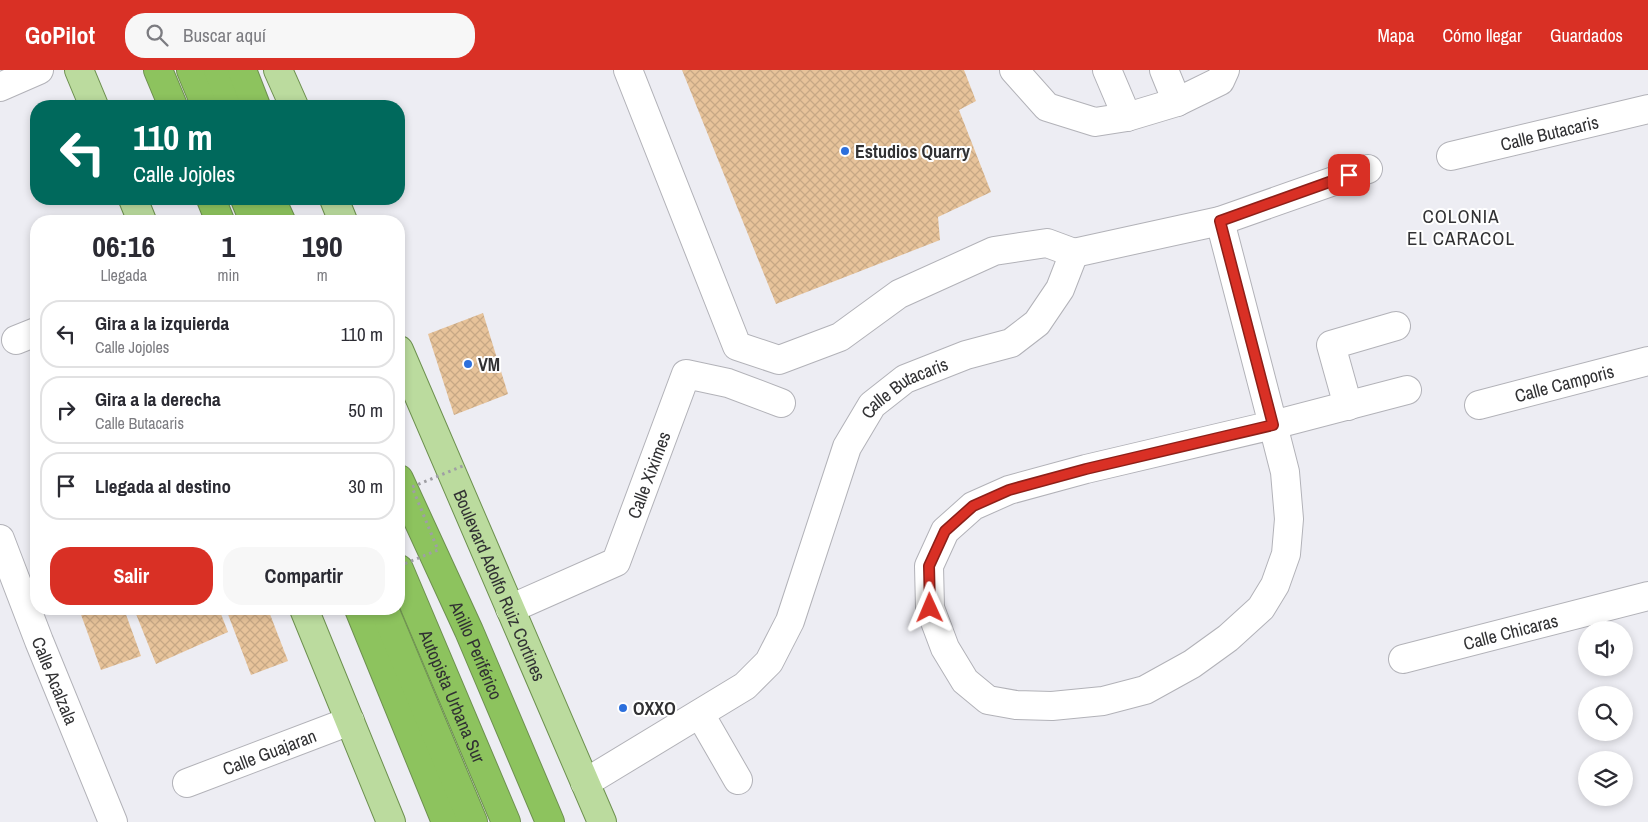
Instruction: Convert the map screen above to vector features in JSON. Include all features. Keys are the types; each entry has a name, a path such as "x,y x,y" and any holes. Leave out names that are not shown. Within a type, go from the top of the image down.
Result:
{"highway":[{"path":"138,70 150,100"},
{"path":"158,70 170,100"},
{"path":"191,70 204,100"},
{"path":"218,70 230,100"},
{"path":"242,70 254,100"},
{"name":"Anillo Periférico","path":"405,492 469,631 550,822"},
{"name":"Autopista Urbana Sur","path":"405,582 506,822"},
{"path":"360,615 446,822"},
{"name":"Autopista Urbana Sur","path":"387,615 473,822"}],"main road":[{"path":"79,70 92,100"},
{"path":"278,70 291,100"},
{"name":"Boulevard Adolfo Ruiz Cortines","path":"405,364 602,821"},
{"path":"306,615 391,822"}],"street":[{"path":"0,87 39,70"},
{"path":"628,70 737,346 779,360 840,337 899,294 994,251 1047,243 1074,253 1220,221 1368,169"},
{"path":"1014,70 1047,107 1095,122 1127,117 1177,102 1220,81 1225,70"},
{"path":"1107,70 1127,117"},
{"path":"1164,70 1177,102"},
{"name":"Calle Butacaris","path":"1451,156 1648,108"},
{"path":"1220,221 1273,425 1285,472 1289,519 1286,554 1275,585 1261,608 1228,638 1192,664 1145,690 1103,701 1052,706 1016,705 988,700 965,681 945,648 930,608 929,566 945,531 973,506 1009,490 1086,469 1273,425 1407,390"},
{"name":"Calle Butacaris","path":"585,783 745,686 769,662 790,621 847,447 872,405 905,379 966,355 1011,343 1037,323 1060,289 1074,253"},
{"path":"1348,406 1331,345 1396,326"},
{"name":"Calle Camporis","path":"1479,405 1648,361"},
{"name":"Calle Xiximes","path":"510,609 616,562 686,374 728,383 782,403"},
{"name":"Calle Acalzala","path":"0,539 39,641 113,822"},
{"name":"Calle Chicaras","path":"1403,659 1648,596"},
{"path":"700,714 738,780"},
{"name":"Calle Guajaran","path":"187,783 350,721"}],"path":[{"path":"405,565 438,550 412,487 465,464"}],"building":[{"name":"Estudios Quarry","path":"682,70 964,70 976,101 959,110 991,192 938,217 940,240 776,304"},
{"name":"VM","path":"483,313 508,394 454,415 428,334"},
{"path":"81,615 126,615 141,656 101,670"},
{"path":"136,615 221,615 228,632 156,664"},
{"path":"228,615 270,615 288,661 251,675"}],"place":[{"name":"Estudios Quarry","path":"845,151"},
{"name":"VM","path":"468,364"},
{"name":"OXXO","path":"623,708"}],"district":[{"name":"COLONIA EL CARACOL","path":"1461,227"}],"route":[{"path":"930,608 929,566 945,531 973,506 1009,490 1086,469 1273,425 1220,221 1349,175"}]}
